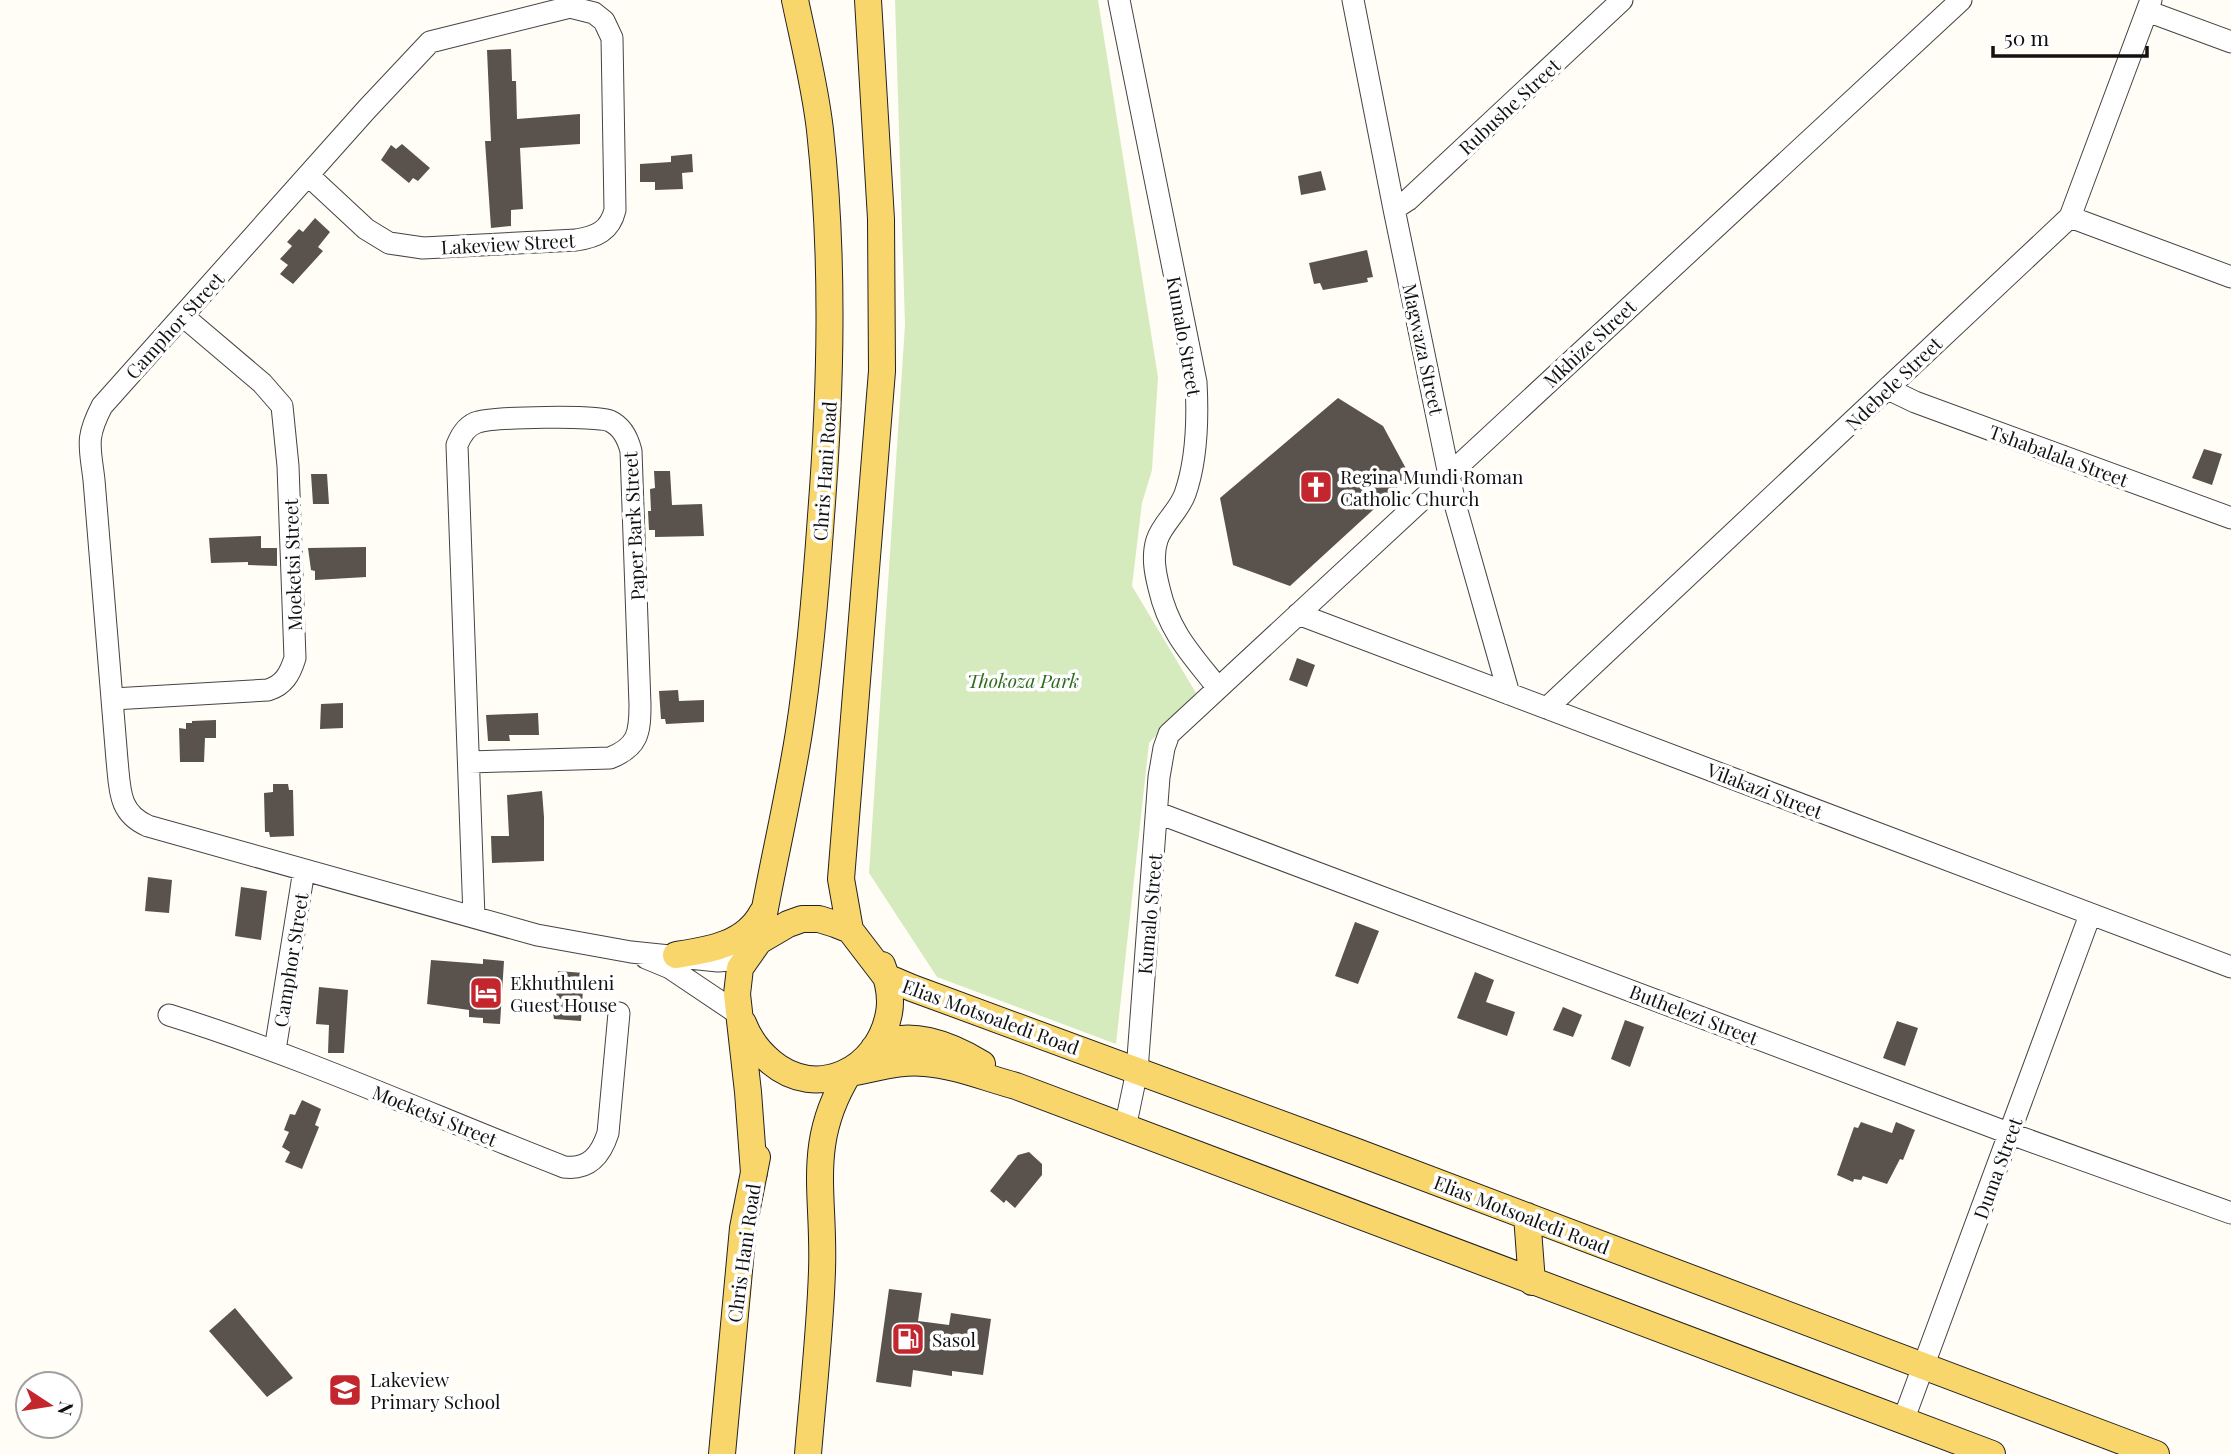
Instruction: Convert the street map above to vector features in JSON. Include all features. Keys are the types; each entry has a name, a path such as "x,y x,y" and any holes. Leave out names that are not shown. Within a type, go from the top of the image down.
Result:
{"main road":[{"name":"Chris Hani Road","path":"752,950 765,908 788,799 807,677 829,387 829,237 820,128 794,0"},
{"path":"868,0 881,219 882,371 841,879 850,930 887,977"},
{"path":"845,832 855,888 887,977 889,1016 874,1048"},
{"path":"676,956 734,940 749,930 765,908"},
{"path":"754,1173 737,979 752,950 788,924 802,919 819,919 850,930"},
{"name":"Elias Motsoaledi Road","path":"887,977 2156,1454"},
{"path":"740,1015 759,1052 781,1071 805,1080 815,1081 891,1065 923,1062 1016,1086 1992,1454"},
{"path":"808,1454 822,1270 820,1147 836,1095 849,1073 874,1048 884,1041 902,1039 946,1046 974,1059 1016,1086"},
{"name":"Chris Hani Road","path":"722,1454 743,1228 759,1147 759,1052"},
{"path":"1527,1216 1532,1282"}],"street":[{"name":"Kumalo Street","path":"1119,0 1196,382 1197,418 1192,460 1184,495 1157,537 1154,558 1156,578 1164,610 1176,636 1219,688 1169,734 1161,761 1137,1071 1125,1128"},
{"name":"Magwaza Street","path":"1353,0 1455,505 1509,694"},
{"name":"Rubushe Street","path":"1394,209 1408,200 1622,0"},
{"name":"Mkhize Street","path":"1219,688 1961,0"},
{"path":"2149,6 2231,43"},
{"name":"Ndebele Street","path":"1547,708 2070,217 2149,6"},
{"name":"Camphor Street","path":"275,1050 304,870 148,826 132,817 124,805 120,788 89,440 97,415 113,392 367,108 430,42 570,7"},
{"name":"Lakeview Street","path":"309,176 376,237 405,247 576,240 593,237 604,230 611,222 615,210 611,38 604,21 594,13 570,7"},
{"path":"2070,217 2231,277"},
{"name":"Moeketsi Street","path":"113,699 268,690 288,677 295,658 288,466 282,406 262,383 183,316"},
{"name":"Tshabalala Street","path":"1888,389 2231,518"},
{"name":"Paper Bark Street","path":"470,762 610,758 627,749 636,737 640,724 640,705 631,451 625,434 609,420 590,416 480,421 468,427 459,440 457,457 474,918"},
{"name":"Vilakazi Street","path":"1298,614 2231,967"},
{"name":"Buthelezi Street","path":"1157,813 2231,1213"},
{"path":"304,870 537,935 631,952 718,961 752,950"},
{"name":"Duma Street","path":"1903,1421 2090,915"},
{"path":"631,952 670,968 740,1015"},
{"name":"Moeketsi Street","path":"169,1015 275,1050 564,1167 584,1166 603,1149 608,1133 619,1013"}],"green space":[{"name":"Thokoza Park","path":"895,0 1098,0 1158,377 1152,470 1142,503 1132,586 1196,693 1149,743 1116,1044 937,977 869,873 905,325"}],"building":[{"path":"511,49 512,81 516,81 517,119 580,114 580,144 520,148 523,209 511,210 511,226 491,228 485,141 491,141 487,50"},
{"path":"402,144 430,168 418,181 413,178 409,183 381,160 391,145 396,149"},
{"path":"692,154 693,172 682,173 683,189 655,190 655,182 640,182 640,164 671,162 671,156"},
{"path":"1321,171 1326,190 1301,195 1298,176"},
{"path":"315,218 330,232 318,247 323,251 293,284 280,274 288,265 280,259 292,246 287,242 299,229 303,232"},
{"path":"1367,250 1373,277 1367,278 1368,282 1323,290 1320,283 1314,284 1309,263"},
{"name":"Regina Mundi Roman Catholic Church","path":"1338,398 1383,426 1410,476 1290,586 1233,565 1220,498"},
{"path":"2204,449 2222,454 2212,485 2192,478"},
{"path":"654,471 670,471 672,505 702,504 704,536 655,537 655,530 649,530 648,511 651,511 650,489 655,488"},
{"path":"311,474 327,474 329,504 313,504"},
{"path":"261,536 261,548 277,548 277,566 248,565 248,562 211,563 209,538"},
{"path":"366,547 366,577 315,580 308,548"},
{"path":"1297,658 1315,665 1307,687 1289,680"},
{"path":"678,690 679,701 704,700 704,722 666,724 665,719 661,719 659,691"},
{"path":"343,703 343,728 320,729 321,704"},
{"path":"538,713 539,735 509,735 510,741 488,741 486,715"},
{"path":"216,720 216,738 205,738 204,762 180,762 179,728 186,729 186,723 192,721"},
{"path":"273,784 288,784 289,790 293,790 294,836 270,837 269,832 265,832 264,793 273,792"},
{"path":"542,791 544,861 492,863 491,836 509,836 507,795"},
{"path":"148,877 172,880 169,913 145,911"},
{"path":"241,887 267,891 261,940 235,936"},
{"path":"1355,922 1379,931 1358,984 1335,976"},
{"path":"483,959 504,961 500,1024 483,1023 483,1018 469,1017 469,1010 427,1004 431,960 483,964"},
{"path":"558,971 584,973 581,1021 554,1019 551,1001 556,1001"},
{"path":"1475,972 1494,980 1486,1002 1515,1012 1507,1036 1457,1018"},
{"path":"319,987 348,990 344,1053 328,1053 329,1025 316,1024"},
{"path":"1563,1007 1582,1015 1573,1037 1553,1030"},
{"path":"1625,1020 1644,1027 1630,1067 1611,1059"},
{"path":"1897,1021 1918,1028 1905,1066 1883,1058"},
{"path":"302,1100 321,1109 315,1125 319,1127 302,1169 285,1162 290,1152 282,1147 289,1132 284,1130 290,1114 295,1115"},
{"path":"1861,1122 1892,1133 1896,1122 1915,1130 1903,1160 1900,1159 1887,1184 1863,1176 1861,1180 1854,1179 1853,1182 1837,1175 1854,1127 1858,1128"},
{"path":"1029,1152 1042,1164 1042,1175 1015,1208 990,1191 1018,1155"},
{"path":"889,1289 922,1293 918,1321 949,1325 951,1313 991,1319 983,1375 952,1371 952,1376 913,1370 911,1387 876,1382"},
{"path":"235,1308 293,1378 267,1397 209,1331"}],"place":[{"name":"Regina Mundi Roman Catholic Church","path":"1316,487"},
{"name":"Ekhuthuleni Guest House","path":"486,993"},
{"name":"Sasol","path":"908,1339"},
{"name":"Lakeview Primary School","path":"345,1390"}]}
